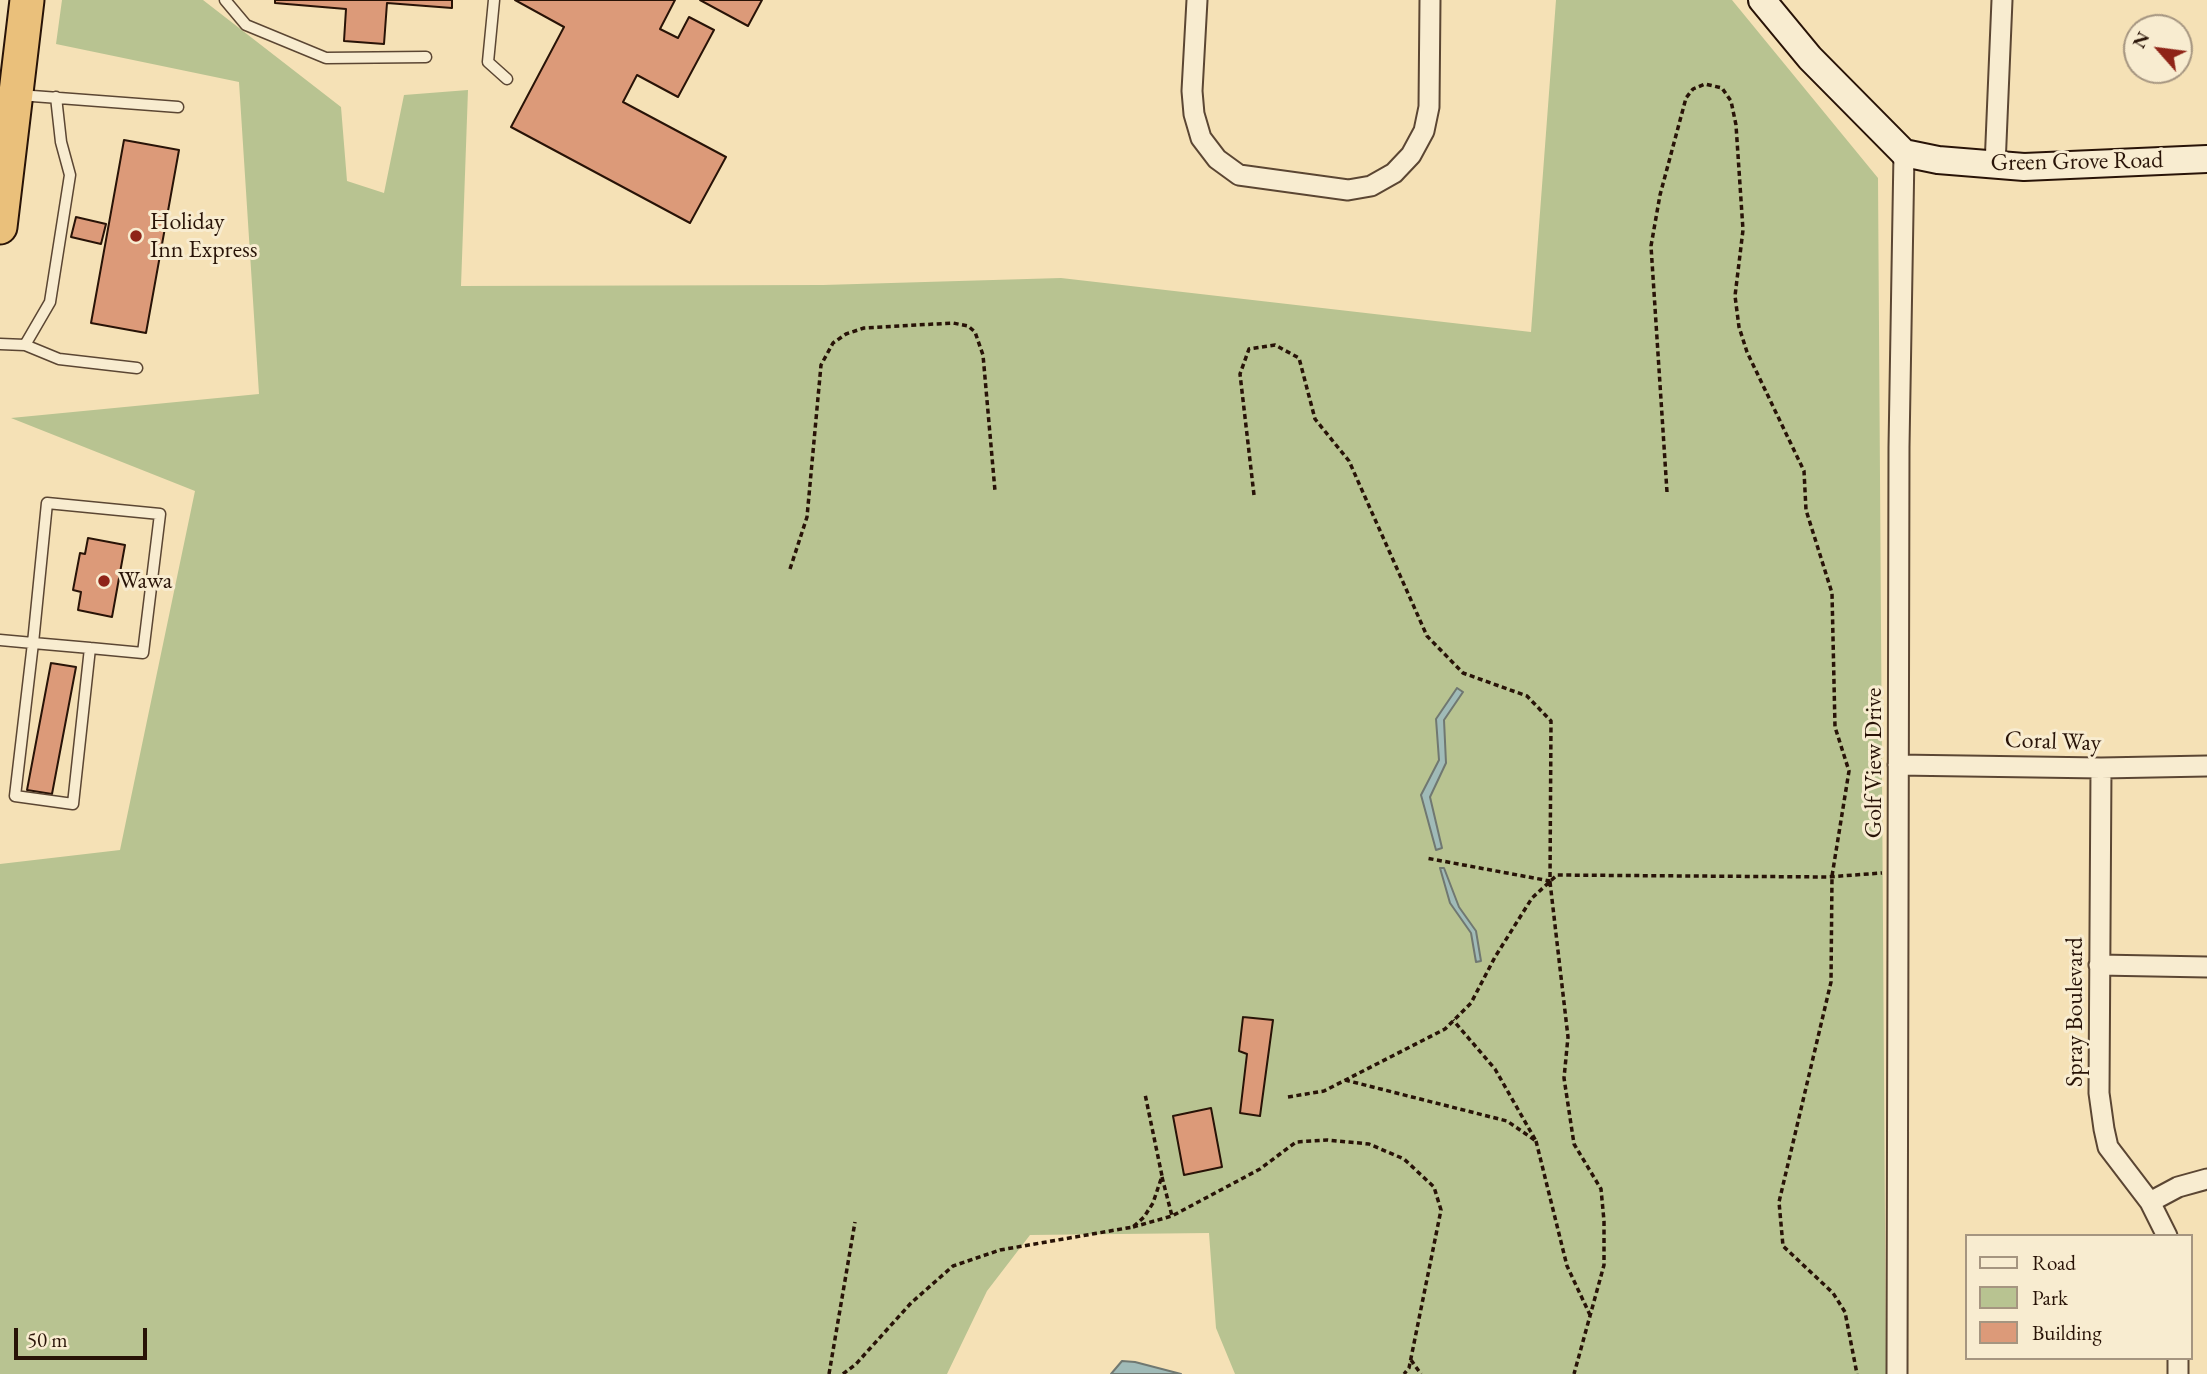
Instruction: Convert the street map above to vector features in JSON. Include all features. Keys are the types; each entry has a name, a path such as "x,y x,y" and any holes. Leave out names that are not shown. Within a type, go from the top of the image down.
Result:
{"highway":[{"path":"0,227 4,158 27,0"}],"street":[{"path":"1197,0 1192,91 1194,114 1201,138 1217,159 1239,175 1348,190 1371,186 1394,173 1411,155 1424,131 1429,107 1430,0"},
{"path":"1762,0 1810,58 1904,153"},
{"path":"1995,166 2002,0"},
{"path":"2207,149 2207,159"},
{"name":"Green Grove Road","path":"1904,153 1995,166 2068,167 2207,159"},
{"name":"Golf View Drive","path":"1897,1374 1901,216 1904,153"},
{"name":"Coral Way","path":"1898,765 2101,768 2207,766"},
{"name":"Spray Boulevard","path":"2101,768 2099,1093 2104,1129 2108,1147 2150,1202 2167,1234"},
{"path":"2099,965 2207,967"},
{"path":"2150,1202 2178,1187 2207,1179"}],"lane":[{"path":"225,0 246,25 326,58 426,57"},
{"path":"494,0 488,62 507,79"},
{"path":"15,95 178,107"},
{"path":"25,345 50,302 70,175 61,142 56,97"},
{"path":"0,344 25,345 59,359 137,368"},
{"path":"0,640 33,643 90,648 143,653 160,514 47,503 33,643 15,796 73,804 90,648"}],"path":[{"path":"1667,492 1651,246 1660,195 1686,98 1693,89 1705,83 1723,88 1731,101 1736,125 1743,230 1735,296 1739,327 1747,352 1804,471 1806,510 1832,593 1835,727 1849,771 1832,876 1831,982 1779,1202 1783,1247 1833,1293 1845,1312 1857,1374"},
{"path":"790,569 807,517 821,365 833,342 846,334 864,328 953,323 968,326 975,332 984,355 995,491"},
{"path":"1254,495 1240,374 1249,349 1275,345 1298,358 1315,419 1349,461 1427,636 1463,673 1527,696 1551,721 1550,881 1568,1037 1564,1077 1574,1144 1601,1189 1604,1221 1604,1265 1574,1374"},
{"path":"1426,858 1550,881"},
{"path":"1288,1097 1324,1091 1445,1029 1471,1003 1495,957 1532,898 1557,875 1832,876 1898,872"},
{"path":"1453,1020 1495,1069 1535,1141 1567,1266 1590,1315"},
{"path":"1343,1080 1507,1121 1535,1141"},
{"path":"1145,1094 1172,1216"},
{"path":"843,1374 848,1372 911,1303 953,1266 1000,1250 1133,1227 1172,1216 1260,1169 1296,1143 1326,1140 1369,1144 1404,1159 1434,1187 1441,1210 1411,1360 1404,1374"},
{"path":"1133,1227 1153,1203 1162,1176"},
{"path":"829,1374 855,1222"},
{"path":"1411,1360 1421,1374"}],"green space":[{"path":"62,0 203,0 341,107 347,181 384,193 404,95 468,90 461,286 823,285 1061,278 1531,332 1556,0 1732,0 1878,178 1886,1374 1235,1374 1216,1328 1209,1233 1030,1235 987,1291 947,1374 0,1374 0,864 120,850 195,491 11,418 259,394 239,82 56,44"}],"water":[{"path":"1457,688 1463,692 1444,720 1446,763 1430,797 1442,848 1436,850 1421,795 1439,760 1436,719"},
{"path":"1440,868 1444,868 1459,907 1476,931 1481,961 1476,962 1471,933 1450,903"},
{"path":"1122,1361 1135,1362 1181,1374 1111,1374"}],"building":[{"path":"275,0 452,0 452,8 387,3 384,44 344,41 346,9 275,3"},
{"path":"515,0 675,0 660,29 678,38 689,17 714,30 678,97 637,75 623,102 726,157 690,223 511,127 564,27"},
{"path":"700,0 762,0 748,26"},
{"path":"124,140 179,150 146,333 91,323"},
{"path":"76,217 106,224 101,244 71,237"},
{"path":"88,538 125,545 112,617 78,610 81,592 73,590 80,553 85,554"},
{"path":"51,663 76,667 52,794 27,790"},
{"path":"1243,1017 1273,1020 1260,1116 1240,1113 1247,1054 1239,1051"},
{"path":"1211,1108 1222,1167 1184,1175 1173,1116"}],"place":[{"name":"Holiday Inn Express","path":"136,236"},
{"name":"Wawa","path":"104,581"}]}
